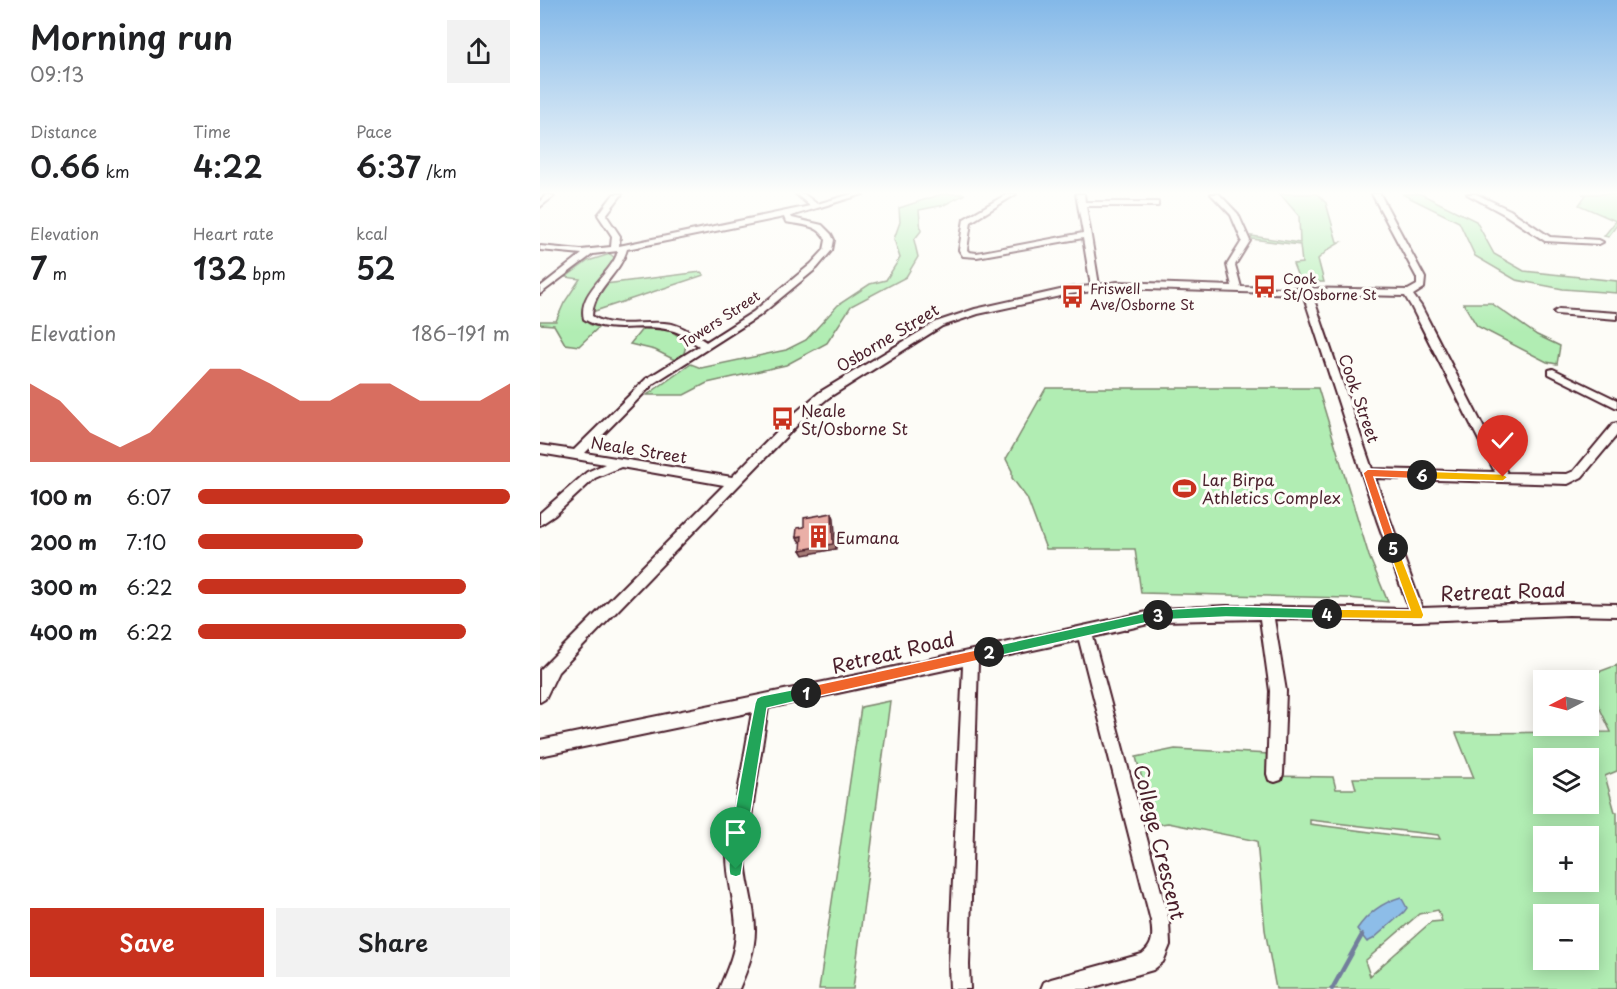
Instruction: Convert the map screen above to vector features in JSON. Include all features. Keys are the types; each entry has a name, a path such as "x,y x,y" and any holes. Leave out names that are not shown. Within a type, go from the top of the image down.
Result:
{"street":[{"path":"617,240 620,260 591,299 586,310 587,317 594,322 606,324 671,327 706,346"},
{"path":"540,248 590,252 658,240"},
{"name":"Towers Street","path":"580,456 644,386 762,309 814,266 828,250 830,240"},
{"path":"964,240 963,250 966,254 977,255 1059,240"},
{"path":"1088,240 1095,286"},
{"path":"1236,289 1231,265 1246,240"},
{"path":"1401,240 1421,278 1421,286 1407,293 1416,306 1503,477"},
{"path":"1545,240 1599,242"},
{"path":"540,291 590,252"},
{"name":"Osborne Street","path":"540,680 733,482 811,406 939,324 975,312 1095,286 1407,293"},
{"name":"Cook Street","path":"1307,292 1418,615"},
{"path":"1559,312 1617,316"},
{"path":"1552,372 1617,404"},
{"path":"1368,473 1562,480 1573,477 1617,427"},
{"name":"Neale Street","path":"540,449 733,482"},
{"path":"573,489 583,474 580,456"},
{"path":"540,520 593,473 621,463"},
{"name":"Retreat Road","path":"540,748 761,703 1172,613 1418,615 1569,609 1617,610"},
{"path":"1266,612 1278,692 1275,774"},
{"name":"College Crescent","path":"1051,989 1146,963 1158,953 1162,943 1158,914 1084,631"},
{"path":"960,989 971,656"},
{"name":"Osborne Street","path":"540,694 555,664"},
{"path":"729,989 741,961 746,937 743,908 736,880 736,855 761,703"}],"green space":[{"path":"894,240 914,240 918,257 906,277 851,306 827,343 786,365 707,383 684,395 647,395 691,364 701,368 786,350 806,340 838,305 870,284 886,280 900,258"},
{"path":"1261,240 1300,243 1300,240 1341,242 1318,259 1324,282 1300,282 1293,264 1302,263 1300,245"},
{"path":"1468,240 1486,240 1494,254 1524,271 1617,281 1617,293 1563,289 1516,280 1475,256"},
{"path":"610,254 615,258 594,285 583,307 582,316 587,323 599,327 579,346 565,344 554,325 540,324 540,321 556,321 564,303 580,279 566,277 588,261"},
{"path":"701,272 704,275 592,312 597,296 605,284"},
{"path":"1463,303 1491,303 1537,335 1560,346 1557,364 1547,362 1477,326"},
{"path":"643,328 668,329 687,342 684,353 675,360 655,350 630,344"},
{"name":"Lar Birpa Athletics Complex","path":"1046,388 1318,388 1369,556 1388,602 1348,598 1141,593 1135,549 1046,549 1027,498 1012,478 1012,471 1006,459"},
{"path":"1617,665 1617,771 1605,776 1615,812 1617,812 1617,989 1276,989 1265,930 1257,841 1168,823 1155,825 1136,757 1175,749 1269,754 1268,776 1333,777 1336,789 1356,789 1353,778 1474,778 1456,733 1533,733 1533,736 1599,736 1599,732 1611,732 1599,707 1599,672","holes":["1310,820 1438,835 1440,839 1310,824","1438,910 1442,921 1431,922 1370,976 1365,961 1419,914"]},
{"path":"890,701 853,989 819,989 861,707"}],"water":[{"path":"1401,897 1407,908 1404,912 1367,942 1357,929 1361,923 1370,913"}],"building":[{"name":"Eumana","path":"832,513 833,544 801,550 802,536 796,537 797,528 804,527 804,518"}],"waterway":[{"path":"1332,989 1362,935"}],"place":[{"name":"Cook St/Osborne St","path":"1265,286"},
{"name":"Friswell Ave/Osborne St","path":"1072,296"},
{"name":"Neale St/Osborne St","path":"783,419"},
{"name":"Lar Birpa Athletics Complex","path":"1184,488"},
{"name":"Eumana","path":"818,537"}],"route":[{"path":"736,869 738,840 761,703 1144,617 1185,612 1418,615 1368,473 1503,477"}]}
